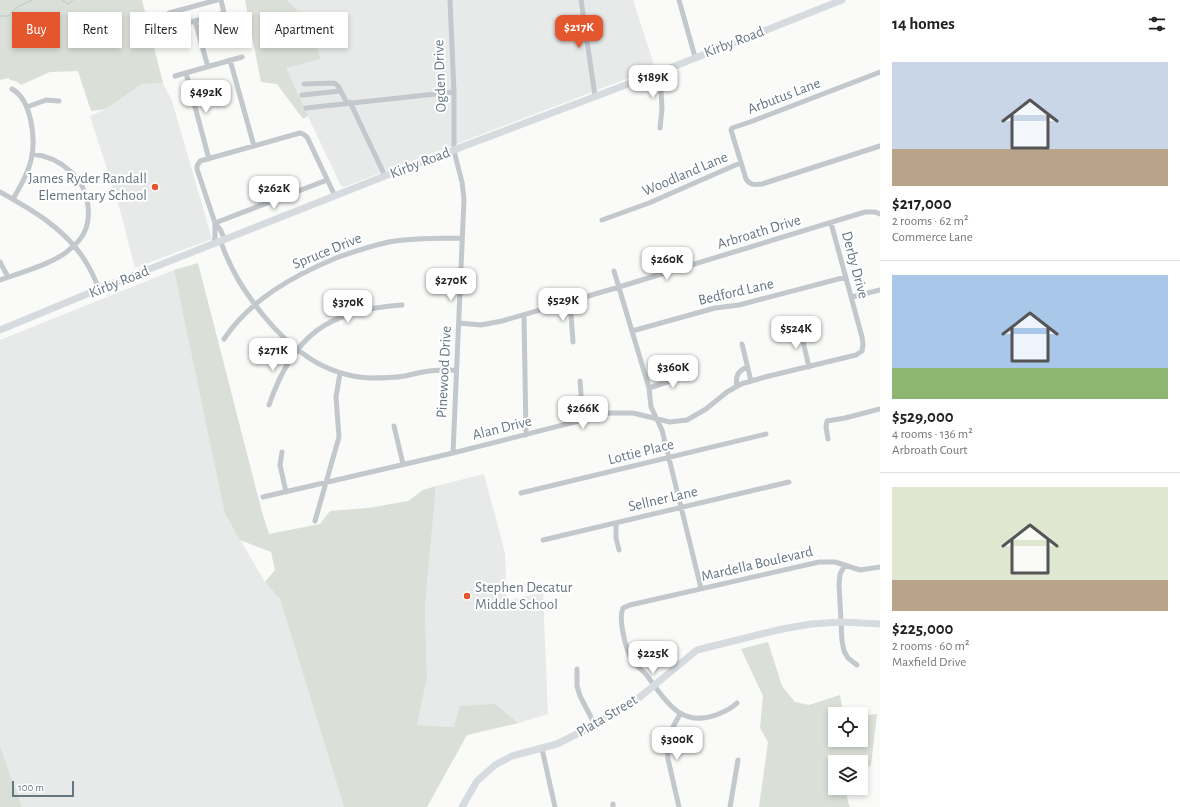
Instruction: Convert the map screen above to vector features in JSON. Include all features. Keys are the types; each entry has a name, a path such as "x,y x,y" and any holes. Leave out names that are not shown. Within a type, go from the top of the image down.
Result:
{"main road":[{"name":"Kirby Road","path":"0,330 99,289 385,176 660,72 842,0"},
{"name":"Plata Street","path":"462,807 477,781 495,765 512,756 542,749 566,740 595,725 630,704 655,686 697,650 792,627 811,624 841,622 880,624"}],"street":[{"path":"216,0 169,13 173,27 224,13 221,0"},
{"name":"Ogden Drive","path":"450,0 454,92 454,151"},
{"path":"581,0 595,96"},
{"path":"679,0 695,57"},
{"path":"195,21 208,67"},
{"path":"175,76 242,57"},
{"path":"230,60 254,146"},
{"path":"660,72 662,109 660,128"},
{"name":"Arbutus Lane","path":"740,163 731,132 732,128 880,72"},
{"path":"186,73 209,159"},
{"path":"304,84 336,84 348,103 385,176"},
{"path":"12,89 19,94 28,107 32,127 32,154 27,173 13,199"},
{"path":"302,95 340,91"},
{"path":"306,108 454,92"},
{"path":"28,107 46,100 59,101"},
{"path":"212,245 215,238 215,224 197,169 200,162 300,133 307,137 335,196"},
{"name":"Woodland Lane","path":"602,220 670,195 740,163 748,183 756,185 880,146"},
{"name":"Pinewood Drive","path":"453,452 463,192 454,151"},
{"path":"0,280 56,258 66,252 83,235 87,222 88,207 84,189 76,176 63,164 44,156 32,154"},
{"path":"215,224 327,180"},
{"path":"0,192 59,229 74,244 87,263 99,289"},
{"name":"Arbroath Drive","path":"459,323 486,325 619,287 865,212 875,212 880,214"},
{"name":"Derby Drive","path":"831,223 862,337"},
{"path":"215,224 220,229 235,276 279,334 297,351 340,373 363,377 386,378 429,371 456,370"},
{"name":"Spruce Drive","path":"224,339 240,318 255,304 296,276 312,268 364,248 387,242 462,238"},
{"path":"0,262 8,277"},
{"path":"614,271 649,388 651,407 662,430 701,588"},
{"name":"Bedford Lane","path":"632,331 715,308 739,305 846,277"},
{"path":"852,297 880,290"},
{"path":"570,301 573,342"},
{"path":"269,405 282,373 297,351 314,332 333,320 360,311 402,305"},
{"path":"524,315 526,435"},
{"path":"800,329 809,367"},
{"name":"Alan Drive","path":"263,497 526,435 610,413 620,412 641,414 670,422 687,420 706,409 737,386 751,381 858,354 862,349 862,337"},
{"path":"742,344 751,381"},
{"path":"737,386 737,375 741,370 748,367"},
{"path":"649,388 677,379 688,372"},
{"path":"315,520 339,434 336,397 340,373"},
{"path":"580,381 583,421"},
{"path":"828,439 826,427 827,421 846,418 880,409"},
{"path":"394,426 403,464"},
{"name":"Lottie Place","path":"521,493 766,434"},
{"path":"282,452 280,465 286,492"},
{"name":"Sellner Lane","path":"543,540 789,482"},
{"path":"616,523 616,538 619,550"},
{"name":"Mardella Boulevard","path":"655,686 646,673 633,662 630,657 621,622 622,611 625,607 701,588 819,562 836,562 860,570 880,567"},
{"path":"845,565 839,579 842,641 844,650 850,661 857,665"},
{"path":"577,669 577,686 580,696 595,725"},
{"path":"655,686 670,705 680,714 693,718 709,718 728,711 737,703"},
{"path":"679,807 668,759 667,747 669,737 680,714"},
{"path":"542,749 555,807"},
{"path":"730,807 738,760"}],"shaded area":[{"path":"0,0 142,0 145,12 130,12 130,48 154,48 163,83 142,84 106,109 91,111 78,71 50,72 21,85 16,81 10,80 9,78 0,80"},
{"path":"245,0 287,0 298,12 260,12 260,48 317,48 321,59 286,68 308,116 303,119 277,84 261,82 252,36 252,12 247,12"},
{"path":"287,0 633,0 655,68 344,187 341,186 285,68 321,59 317,48 348,48 348,12 298,12"},
{"name":"James Ryder Randall Elementary School","path":"163,83 172,101 212,239 135,268 120,210 90,116 106,109 142,84"},
{"path":"198,263 269,534 320,524 330,511 368,508 408,501 423,490 436,486 425,607 427,678 417,725 454,727 460,706 495,704 519,723 467,735 427,807 344,807 280,599 265,582 275,570 271,552 240,540 225,514 174,270"},
{"path":"174,270 204,406 225,514 265,582 280,599 344,807 22,807 0,746 0,340"},
{"name":"Stephen Decatur Middle School","path":"484,474 505,553 507,601 543,592 548,714 519,723 495,704 454,727 417,725 427,678 425,607 436,486"},
{"path":"768,642 782,686 795,702 809,705 840,695 842,707 828,707 828,747 868,747 868,715 877,714 871,765 868,768 868,755 828,755 828,795 847,795 850,807 759,807 768,742 760,728 763,696 741,649"},
{"path":"0,746 22,807 0,807"}],"waterway":[{"path":"0,16 8,16 19,6 32,0"},
{"path":"62,0 68,4 73,0"}],"place":[{"name":"James Ryder Randall Elementary School","path":"155,187"},
{"name":"Stephen Decatur Middle School","path":"467,596"}]}
